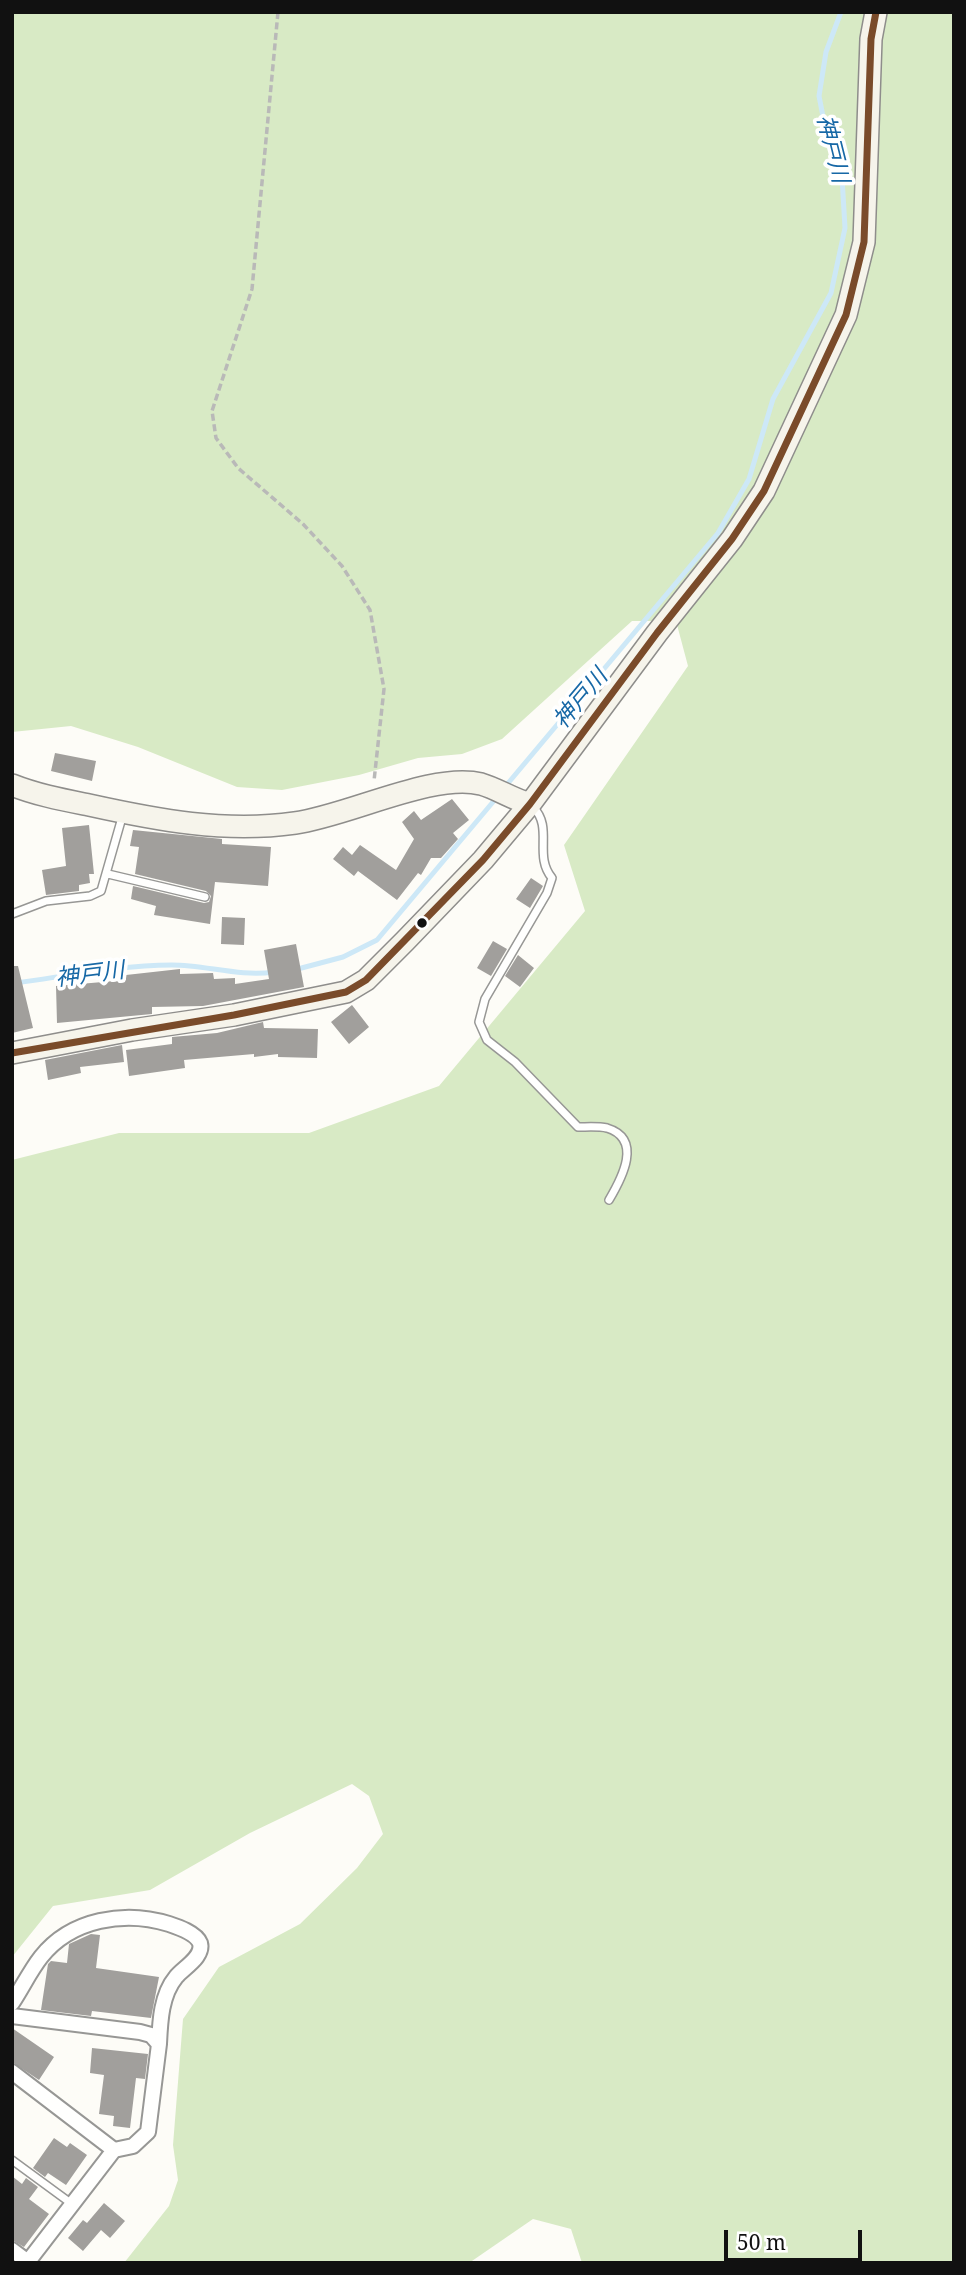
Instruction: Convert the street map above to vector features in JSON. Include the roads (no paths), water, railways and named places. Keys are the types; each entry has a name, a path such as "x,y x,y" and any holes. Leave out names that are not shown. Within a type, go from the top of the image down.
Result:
{"street":[{"path":"12,1053 132,1030 234,1015 346,992 366,980 405,941 483,860 530,804 657,633 732,539 764,491 846,315 864,242 870,39 876,12"},
{"path":"12,785 124,813 225,827 264,827 335,815 436,783 481,784 508,798 530,804"},
{"path":"12,2003 41,1957 71,1930 107,1920 145,1917 177,1927 200,1942 196,1956 175,1978 165,1998 148,2132 133,2146 114,2150 27,2263 12,2250"},
{"path":"12,2016 140,2032 151,2035 159,2044"},
{"path":"12,2072 114,2150"}],"lane":[{"path":"530,804 542,816 545,830 542,860 552,878 547,892 485,999 479,1022 487,1040 515,1062 578,1127 607,1128 622,1138 629,1154 622,1177 609,1200"},
{"path":"12,914 46,901 95,895 101,891 124,813"},
{"path":"107,874 205,897"},
{"path":"12,2160 72,2204"}],"waterway":[{"name":"神戸川","path":"504,788 718,533 749,479 773,399 831,293 845,228 842,177 828,142 819,96 826,52 841,12"},
{"name":"神戸川","path":"294,970 343,957 377,940 498,796"},
{"name":"神戸川","path":"16,983 152,965 248,973 274,972"}]}
